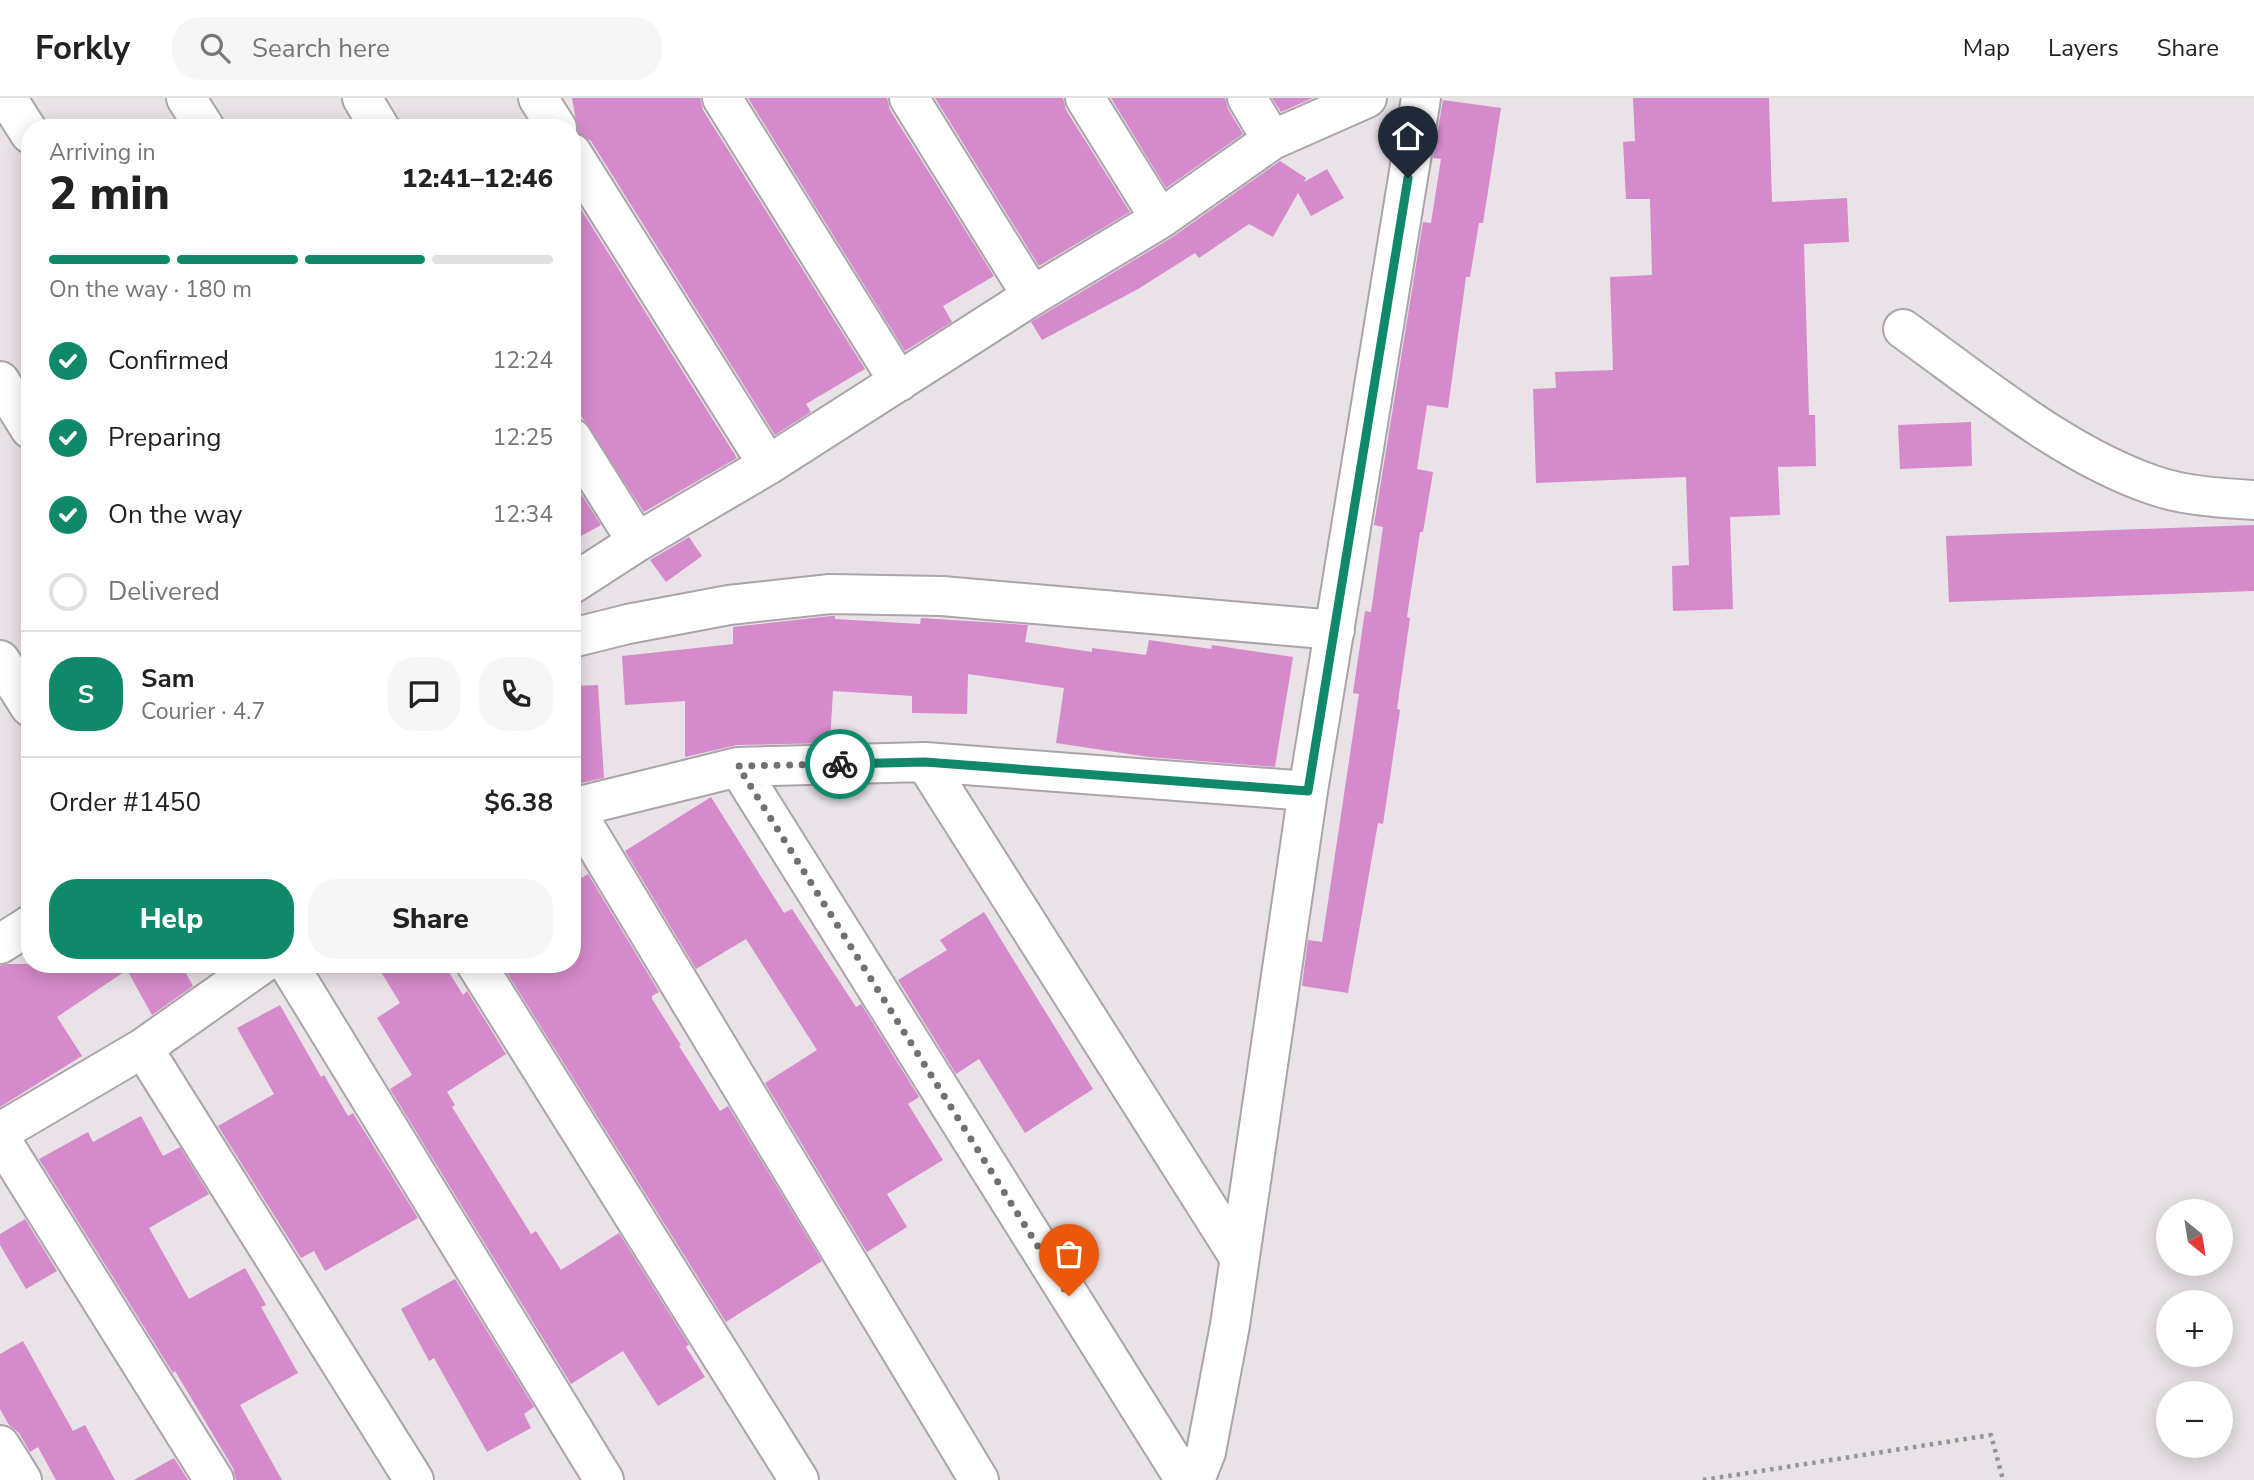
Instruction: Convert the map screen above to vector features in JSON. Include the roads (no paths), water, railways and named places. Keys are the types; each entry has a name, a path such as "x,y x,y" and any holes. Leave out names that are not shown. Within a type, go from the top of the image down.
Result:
{"street":[{"path":"7,98 21,120"},
{"path":"186,98 199,119"},
{"path":"362,98 375,119"},
{"path":"538,98 551,119"},
{"path":"722,98 899,382"},
{"path":"909,98 1032,296"},
{"path":"1085,98 1160,219"},
{"path":"1247,98 1272,140"},
{"path":"581,578 768,465 1032,296 1160,219 1272,140 1367,98"},
{"path":"1195,1480 1206,1452 1230,1325 1308,791 1421,98"},
{"path":"581,167 768,465"},
{"path":"1903,329 1982,386 2104,465 2155,486 2223,498 2254,500"},
{"path":"0,381 21,415"},
{"path":"581,452 637,542"},
{"path":"581,636 729,605 830,594 942,596 1335,630"},
{"path":"0,660 21,693"},
{"path":"581,806 738,766 925,762 1308,791"},
{"path":"925,762 1239,1257"},
{"path":"738,766 1185,1480"},
{"path":"581,823 979,1480"},
{"path":"0,944 21,931"},
{"path":"214,1480 0,1135 143,1048 249,973"},
{"path":"294,973 604,1480"},
{"path":"482,973 799,1480"},
{"path":"143,1048 414,1480"},
{"path":"0,1445 22,1480"}]}
